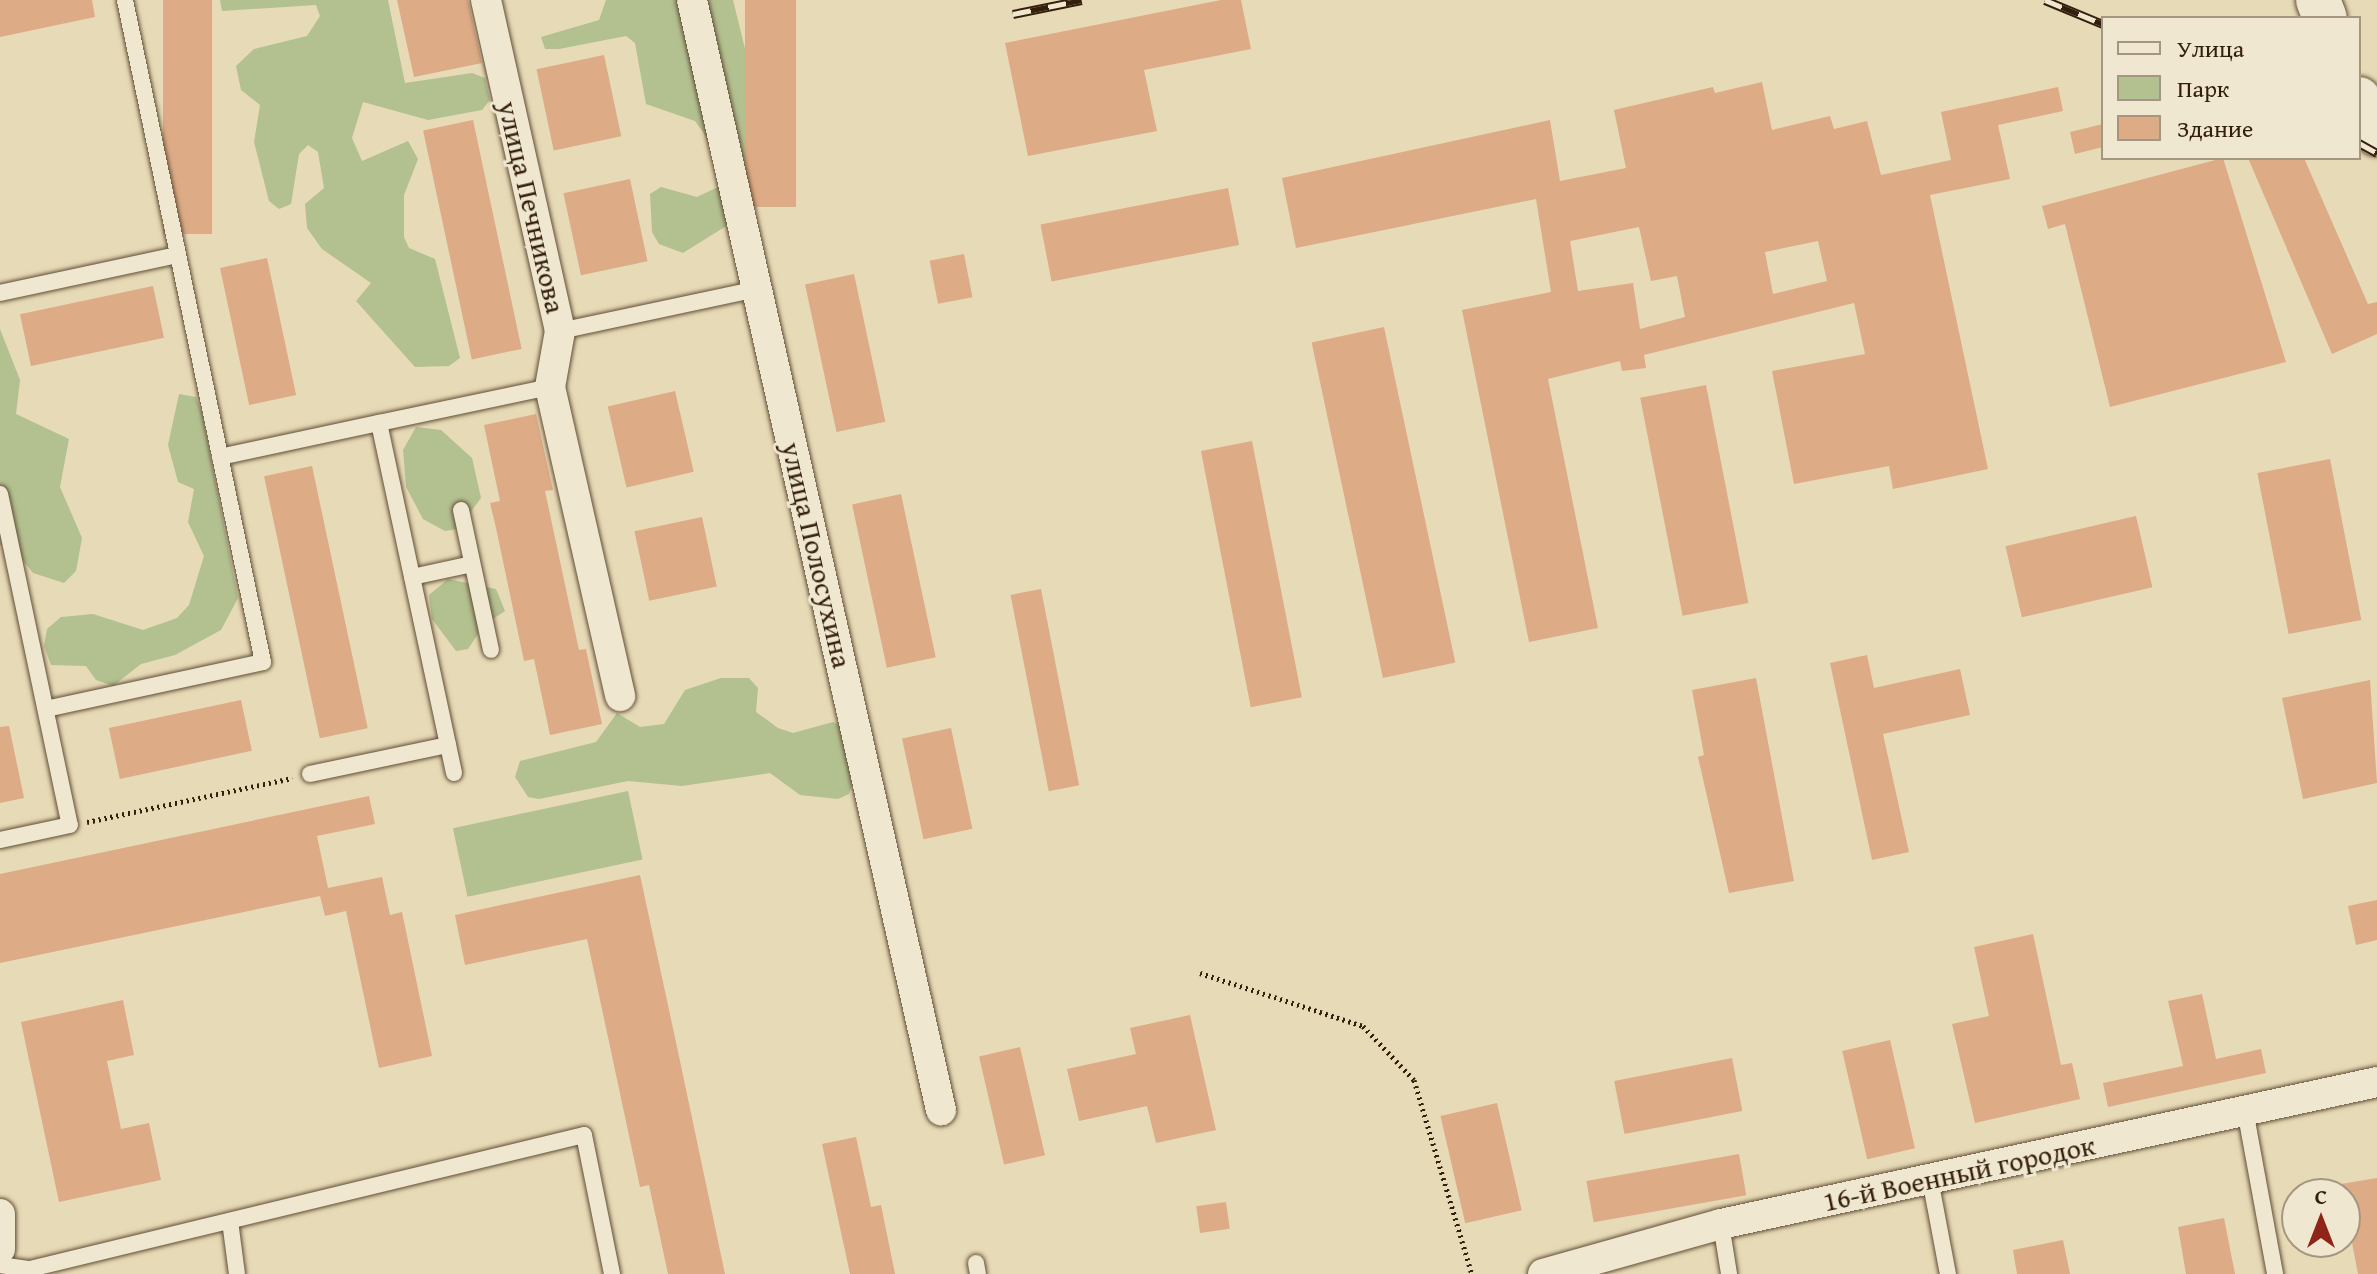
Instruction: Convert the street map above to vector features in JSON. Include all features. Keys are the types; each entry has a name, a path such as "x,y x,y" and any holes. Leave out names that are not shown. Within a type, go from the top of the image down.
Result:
{"main road":[{"path":"2361,103 2377,134"}],"street":[{"name":"улица Печникова","path":"486,0 560,331 550,387 620,696"},
{"name":"улица Полосухина","path":"692,0 941,1110"},
{"name":"16-й Военный городок","path":"1543,1274 1721,1224 2377,1082"},
{"path":"0,1214 0,1249"}],"lane":[{"path":"46,709 263,662 125,0"},
{"path":"0,293 177,255"},
{"path":"560,331 757,289"},
{"path":"220,457 550,387"},
{"path":"379,423 454,773"},
{"path":"0,494 70,825 0,840"},
{"path":"461,510 491,650"},
{"path":"412,577 472,564"},
{"path":"310,774 448,745"},
{"path":"2245,1110 2275,1274"},
{"path":"0,1265 30,1269 584,1135 612,1274"},
{"path":"1930,1179 1948,1274"},
{"path":"230,1221 237,1274"},
{"path":"1721,1224 1729,1274"}],"path":[{"path":"70,825 310,774"},
{"path":"1200,973 1363,1026 1414,1080 1472,1274"}],"green space":[{"path":"220,0 388,0 405,83 472,73 485,78 490,100 482,110 428,120 363,102 352,138 362,161 408,141 418,159 404,195 404,237 409,248 435,259 460,358 449,366 415,367 356,301 371,283 322,249 307,228 305,204 324,188 318,152 308,145 299,154 291,204 279,209 269,201 254,142 260,105 241,90 236,66 254,49 307,36 320,16 316,5 222,11"},
{"path":"606,0 733,0 778,183 763,203 683,253 659,244 652,232 650,194 661,187 697,197 718,187 725,178 703,132 695,121 646,104 635,43 626,36 559,49 545,49 541,37 599,20"},
{"path":"0,329 20,380 16,414 69,439 60,487 82,538 76,571 64,583 33,573 11,545 0,545"},
{"path":"179,394 196,397 202,413 238,598 221,630 175,655 141,664 113,686 96,680 86,666 51,665 44,646 47,629 61,617 93,614 143,630 177,618 189,605 204,556 188,522 194,489 178,482 168,445"},
{"path":"416,427 441,430 472,458 481,498 458,529 445,531 423,519 406,487 403,450"},
{"path":"448,579 496,589 505,611 484,625 468,649 456,651 432,619 429,595"},
{"path":"721,678 749,678 758,688 756,712 778,728 793,733 833,722 845,728 857,769 849,794 838,799 800,795 770,773 682,786 628,781 539,799 528,797 515,777 520,761 596,742 617,713 640,727 664,724 685,690"},
{"path":"628,791 643,859 467,897 453,828"}],"building":[{"path":"0,0 92,0 95,17 0,37"},
{"path":"163,0 212,0 212,234 163,234"},
{"path":"397,0 468,0 482,63 414,77"},
{"path":"745,0 796,0 796,207 745,207"},
{"path":"1221,0 1241,0 1251,49 1144,70 1157,131 1028,156 1005,43"},
{"path":"604,55 621,136 554,151 537,69"},
{"path":"1762,82 1772,130 1830,116 1834,129 1867,121 1881,175 1951,160 1941,112 2058,87 2063,111 1998,125 2010,179 1930,195 1988,469 1893,489 1889,466 1794,484 1772,371 1865,354 1854,303 1644,355 1646,368 1622,371 1620,361 1548,379 1598,628 1529,642 1462,310 1551,292 1536,199 1296,248 1282,178 1550,120 1560,181 1626,168 1614,110 1713,87 1715,93","holes":["1639,227 1651,281 1677,276 1685,317 1640,329 1633,283 1578,291 1570,241","1818,241 1827,281 1773,294 1765,252"]},
{"path":"473,120 522,349 472,359 423,131"},
{"path":"2101,124 2101,148 2075,154 2070,132"},
{"path":"2224,160 2286,362 2110,407 2065,224 2048,229 2042,206"},
{"path":"2249,160 2305,160 2368,304 2377,302 2377,334 2332,354"},
{"path":"630,179 647,261 581,275 563,193"},
{"path":"1228,188 1239,245 1052,281 1041,224"},
{"path":"964,254 972,297 938,304 930,261"},
{"path":"267,258 296,395 249,405 220,268"},
{"path":"854,274 885,422 836,432 805,284"},
{"path":"153,286 164,338 31,366 20,314"},
{"path":"1384,327 1455,663 1383,678 1312,342"},
{"path":"1706,385 1748,603 1683,616 1640,398"},
{"path":"675,391 694,472 626,487 608,407"},
{"path":"536,414 553,490 545,491 579,650 586,649 602,724 550,735 534,659 524,661 490,503 500,501 484,425"},
{"path":"1252,441 1302,697 1251,707 1201,451"},
{"path":"2330,459 2361,620 2289,634 2257,473"},
{"path":"312,466 368,728 320,738 264,476"},
{"path":"901,494 936,657 887,668 852,504"},
{"path":"2136,516 2152,587 2022,617 2005,546"},
{"path":"702,517 717,586 649,601 635,531"},
{"path":"1041,589 1079,785 1049,791 1011,595"},
{"path":"1867,655 1874,688 1960,669 1970,715 1883,734 1909,852 1872,860 1830,663"},
{"path":"1756,678 1794,881 1729,893 1698,757 1704,755 1692,690"},
{"path":"2370,680 2377,783 2303,799 2282,698"},
{"path":"241,700 252,751 120,779 109,728"},
{"path":"9,726 24,798 0,803 0,727"},
{"path":"951,728 972,829 924,839 902,738"},
{"path":"369,796 375,824 317,836 328,888 382,877 390,915 402,912 432,1056 379,1068 346,911 325,916 320,896 0,963 0,874"},
{"path":"640,875 725,1274 668,1274 649,1185 640,1187 587,939 465,965 455,915"},
{"path":"2377,900 2377,940 2356,945 2348,906"},
{"path":"2033,934 2061,1065 2072,1063 2080,1099 1975,1123 1952,1024 1989,1016 1974,947"},
{"path":"2202,994 2216,1059 2261,1049 2266,1073 2108,1107 2103,1083 2183,1066 2168,1001"},
{"path":"123,1000 134,1055 107,1061 121,1129 149,1123 161,1180 59,1202 21,1022"},
{"path":"1190,1015 1216,1130 1156,1143 1147,1106 1079,1121 1067,1069 1136,1054 1130,1028"},
{"path":"1890,1040 1915,1148 1867,1159 1842,1051"},
{"path":"1020,1047 1045,1155 1004,1165 979,1056"},
{"path":"1732,1058 1742,1111 1625,1134 1614,1081"},
{"path":"1497,1103 1522,1210 1465,1223 1440,1116"},
{"path":"856,1137 871,1207 881,1205 895,1274 850,1274 822,1144"},
{"path":"1739,1154 1746,1195 1594,1222 1586,1181"},
{"path":"2377,1178 2377,1274 2358,1274 2355,1258 2361,1258 2361,1181"},
{"path":"1226,1202 1230,1229 1200,1233 1196,1206"},
{"path":"2224,1218 2235,1274 2186,1274 2178,1227"},
{"path":"2063,1240 2070,1274 2017,1274 2013,1250"}],"railway":[{"path":"1013,14 1082,0"},
{"path":"2045,0 2101,23"},
{"path":"2361,144 2377,153"}]}
